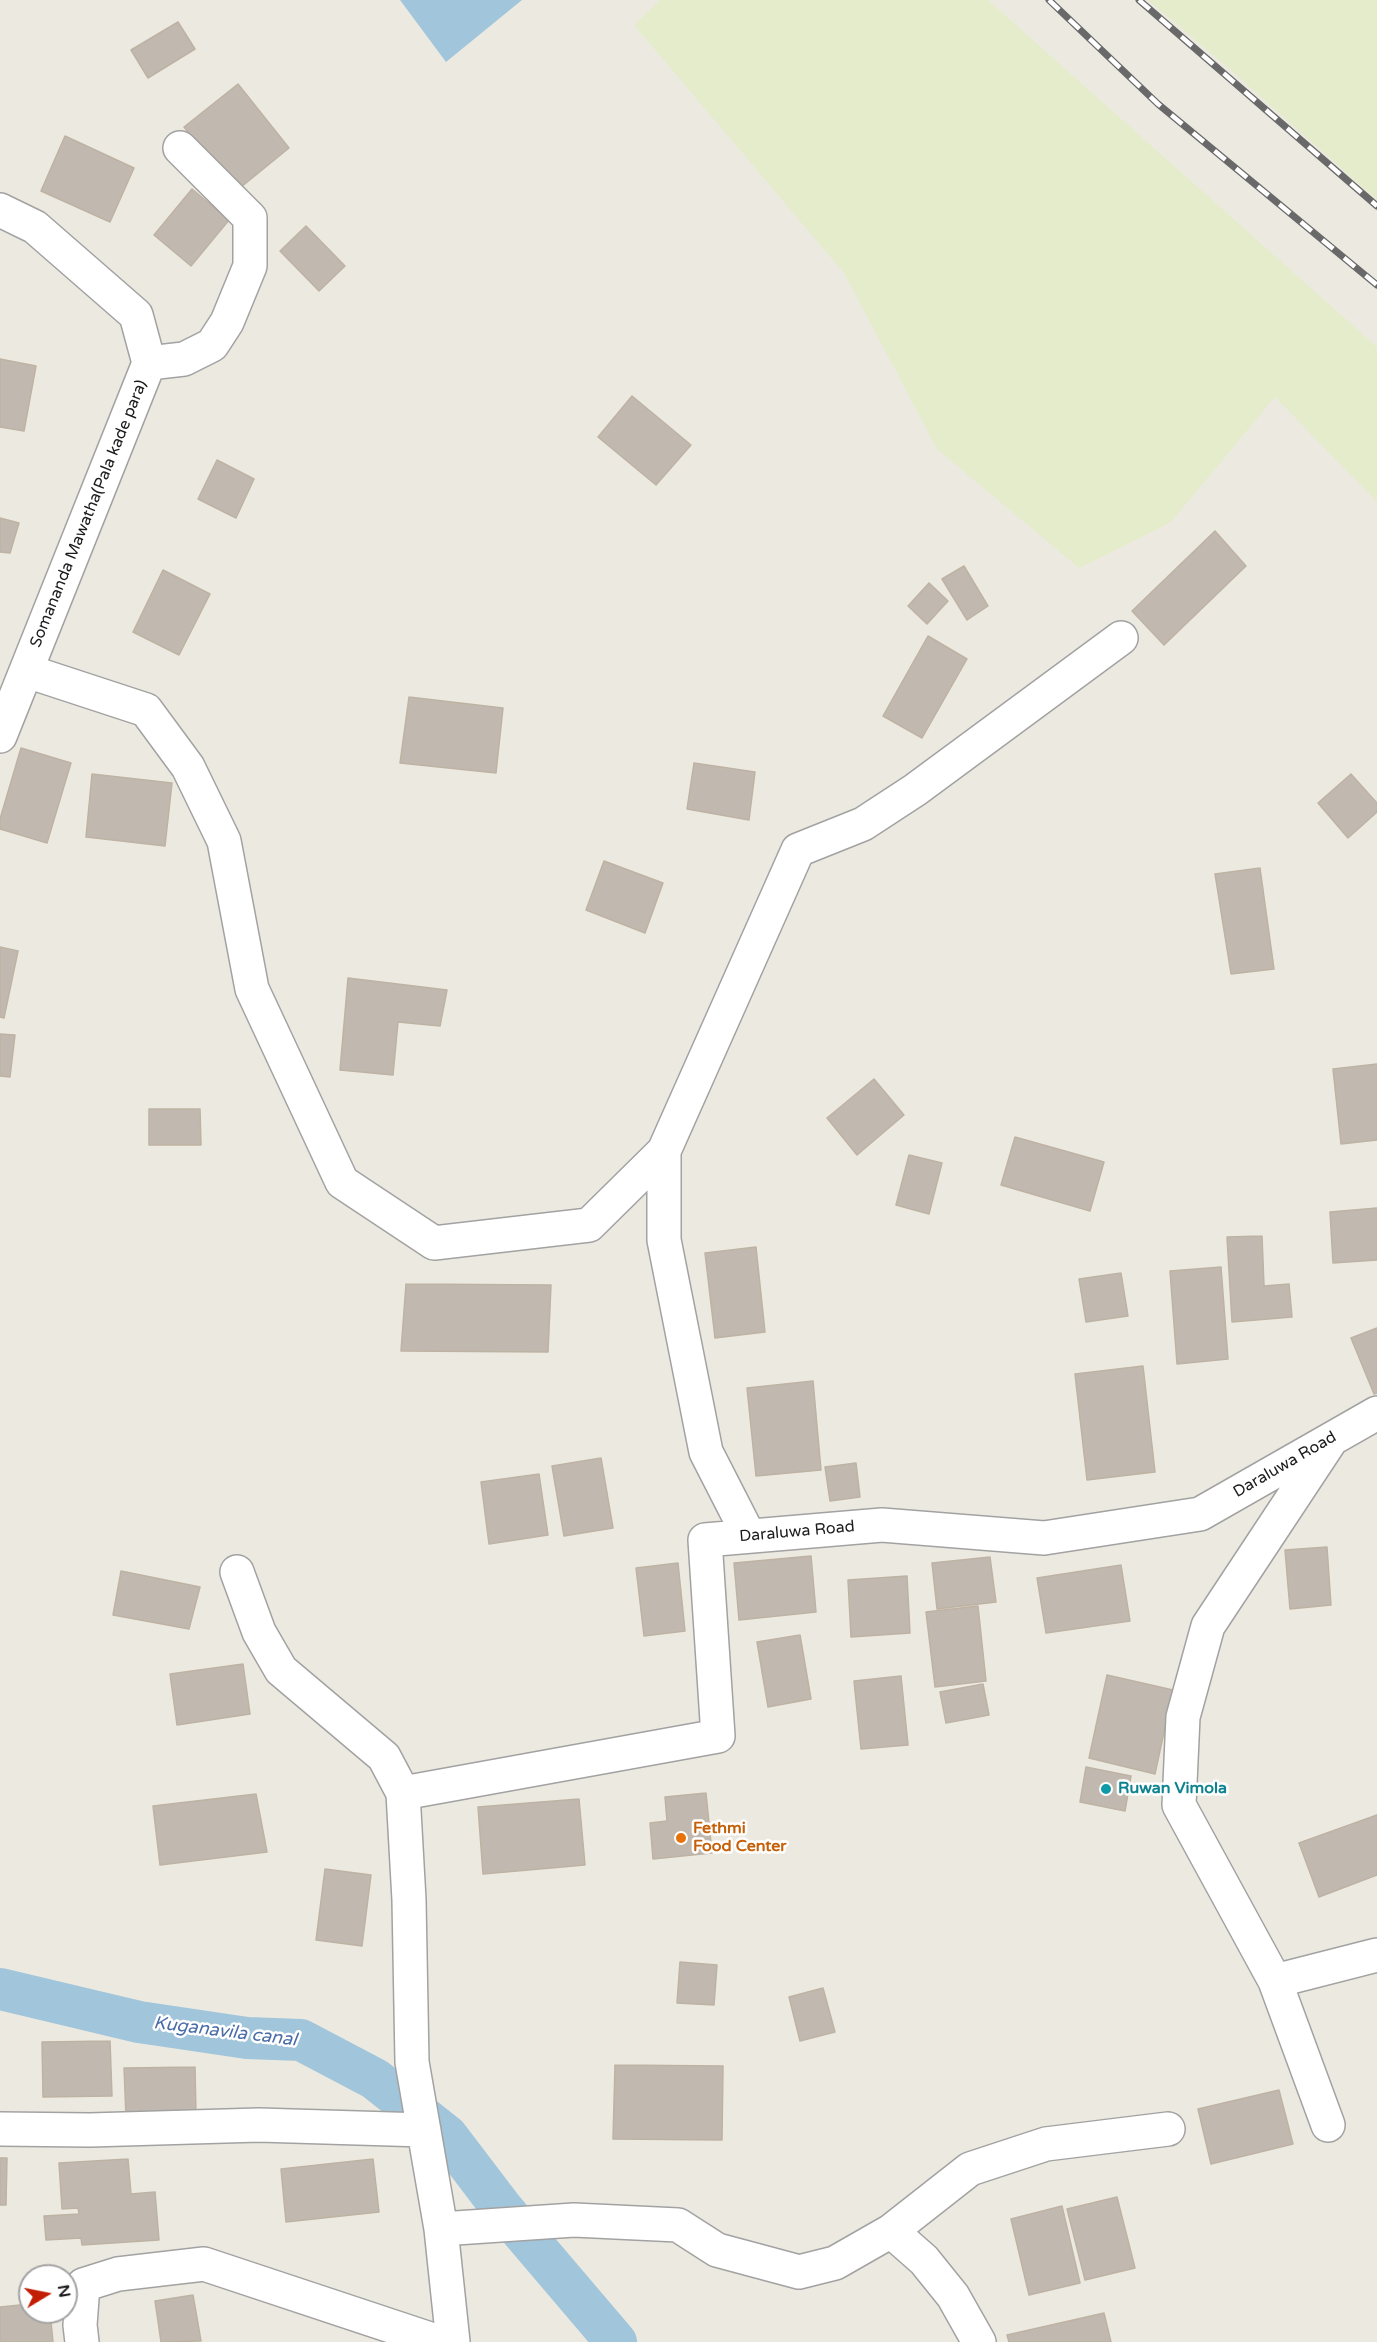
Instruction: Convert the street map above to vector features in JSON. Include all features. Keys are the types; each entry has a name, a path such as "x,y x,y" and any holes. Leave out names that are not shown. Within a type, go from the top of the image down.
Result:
{"street":[{"path":"149,363 184,359 212,345 228,322 250,266 250,218 180,148"},
{"name":"Somananda Mawatha(Pala kade para)","path":"0,210 35,227 136,315 149,363 0,736"},
{"path":"27,670 146,710 188,767 224,841 252,989 342,1182 435,1243 590,1225 664,1151 798,850 863,824 915,790 1121,638"},
{"path":"664,1151 664,1240 706,1452 749,1536"},
{"name":"Daraluwa Road","path":"403,1793 718,1736 705,1540 882,1525 1044,1538 1200,1514 1377,1413"},
{"path":"1328,2126 1275,1982 1179,1804 1183,1717 1208,1626 1334,1437"},
{"path":"237,1572 259,1632 281,1670 384,1757 403,1793 409,1900 412,2062 441,2229 453,2342"},
{"path":"1275,1982 1377,1955"},
{"path":"0,2129 90,2130 259,2125 424,2130"},
{"path":"441,2229 574,2220 678,2225 717,2250 799,2272 836,2263 891,2232 970,2169 1046,2144 1168,2129"},
{"path":"891,2232 924,2259 953,2296 979,2342"},
{"path":"82,2342 80,2325 82,2285 118,2274 204,2264 439,2342"}],"green space":[{"path":"660,0 988,0 1377,347 1377,502 1275,397 1171,522 1079,568 937,449 844,273 634,25"},
{"path":"1148,0 1377,0 1377,200 1226,66"}],"water":[{"path":"400,0 522,0 446,62"}],"building":[{"path":"178,22 195,49 148,78 131,50"},
{"path":"238,84 289,148 235,192 184,127"},
{"path":"65,136 134,168 110,222 41,191"},
{"path":"192,189 229,220 191,266 154,235"},
{"path":"306,226 345,266 319,291 280,251"},
{"path":"0,359 36,366 24,431 0,427"},
{"path":"632,396 691,445 656,485 598,437"},
{"path":"217,460 254,479 236,518 198,499"},
{"path":"0,518 19,523 10,553 0,552"},
{"path":"1215,531 1246,566 1164,645 1132,611"},
{"path":"964,566 988,606 967,620 942,579"},
{"path":"163,570 210,594 179,655 133,632"},
{"path":"929,583 948,601 927,624 908,606"},
{"path":"928,636 967,659 922,738 883,716"},
{"path":"409,697 503,708 496,773 400,763"},
{"path":"21,748 71,763 47,843 0,829 0,819"},
{"path":"694,763 755,772 749,820 687,809"},
{"path":"92,774 172,783 165,846 86,837"},
{"path":"1351,774 1377,803 1377,812 1348,838 1318,803"},
{"path":"604,861 663,883 645,933 586,910"},
{"path":"1260,868 1274,969 1231,974 1215,874"},
{"path":"0,947 18,951 4,1018 0,1017"},
{"path":"348,978 447,990 440,1026 398,1022 393,1075 340,1070"},
{"path":"0,1034 15,1035 10,1077 0,1076"},
{"path":"1377,1064 1377,1140 1341,1144 1333,1069"},
{"path":"874,1079 904,1115 857,1155 827,1118"},
{"path":"149,1109 200,1109 201,1145 149,1145"},
{"path":"1015,1137 1104,1162 1090,1211 1001,1185"},
{"path":"909,1155 942,1163 929,1214 896,1205"},
{"path":"1377,1208 1377,1260 1333,1263 1330,1212"},
{"path":"1262,1236 1264,1286 1289,1284 1292,1317 1232,1322 1227,1237"},
{"path":"756,1247 765,1332 715,1338 705,1253"},
{"path":"1221,1267 1228,1359 1177,1364 1170,1271"},
{"path":"1121,1273 1128,1316 1086,1322 1079,1279"},
{"path":"406,1284 551,1285 548,1352 401,1351"},
{"path":"1377,1328 1377,1393 1374,1394 1351,1338"},
{"path":"1143,1366 1155,1472 1087,1480 1075,1374"},
{"path":"813,1381 821,1470 756,1476 747,1388"},
{"path":"601,1458 613,1528 564,1536 552,1466"},
{"path":"856,1463 860,1497 830,1501 825,1467"},
{"path":"539,1474 548,1535 489,1544 481,1482"},
{"path":"1327,1547 1331,1605 1290,1609 1285,1550"},
{"path":"811,1556 816,1612 739,1620 734,1563"},
{"path":"990,1557 996,1602 937,1609 932,1563"},
{"path":"678,1563 685,1631 644,1636 636,1568"},
{"path":"1121,1565 1130,1621 1046,1633 1037,1578"},
{"path":"121,1571 200,1587 189,1629 113,1615"},
{"path":"907,1576 910,1633 851,1637 848,1580"},
{"path":"978,1606 986,1681 935,1687 926,1612"},
{"path":"800,1635 811,1699 768,1707 757,1642"},
{"path":"243,1664 250,1714 177,1725 170,1674"},
{"path":"1107,1675 1173,1690 1155,1774 1089,1758"},
{"path":"901,1676 908,1745 861,1749 854,1681"},
{"path":"983,1684 989,1715 946,1723 940,1692"},
{"name":"Ruwan Vimola","path":"1086,1767 1131,1776 1125,1811 1080,1802"},
{"name":"Fethmi Food Center","path":"706,1793 712,1853 653,1859 650,1823 667,1821 665,1797"},
{"path":"256,1794 267,1852 160,1865 153,1806"},
{"path":"579,1799 585,1865 483,1874 478,1807"},
{"path":"1377,1815 1377,1875 1319,1897 1299,1843"},
{"path":"325,1869 371,1875 362,1946 316,1940"},
{"path":"680,1962 717,1965 714,2005 677,2003"},
{"path":"823,1988 835,2032 800,2041 789,1997"},
{"path":"110,2041 112,2096 43,2097 42,2042"},
{"path":"615,2065 723,2066 722,2140 613,2139"},
{"path":"195,2067 196,2115 126,2117 124,2068"},
{"path":"1279,2090 1293,2144 1211,2164 1198,2109"},
{"path":"0,2158 7,2158 6,2205 0,2205"},
{"path":"128,2159 131,2194 155,2192 159,2240 82,2245 81,2238 46,2240 44,2216 79,2214 78,2208 62,2209 59,2163"},
{"path":"373,2159 379,2212 286,2222 281,2169"},
{"path":"1117,2197 1135,2268 1085,2280 1067,2209"},
{"path":"1062,2206 1080,2283 1029,2295 1011,2219"},
{"path":"193,2295 201,2341 161,2342 155,2301"},
{"path":"18,2305 18,2324 51,2324 53,2342 0,2342 0,2307"},
{"path":"1104,2313 1111,2342 1009,2342 1007,2335"}],"waterway":[{"name":"Kuganavila canal","path":"0,1989 139,2022 247,2038 301,2040 375,2079 447,2136 501,2207 616,2342"}],"railway":[{"path":"1049,0 1158,104 1377,285"},
{"path":"1139,0 1377,206"}],"place":[{"name":"Ruwan Vimola","path":"1106,1789"},
{"name":"Fethmi Food Center","path":"681,1838"}]}
